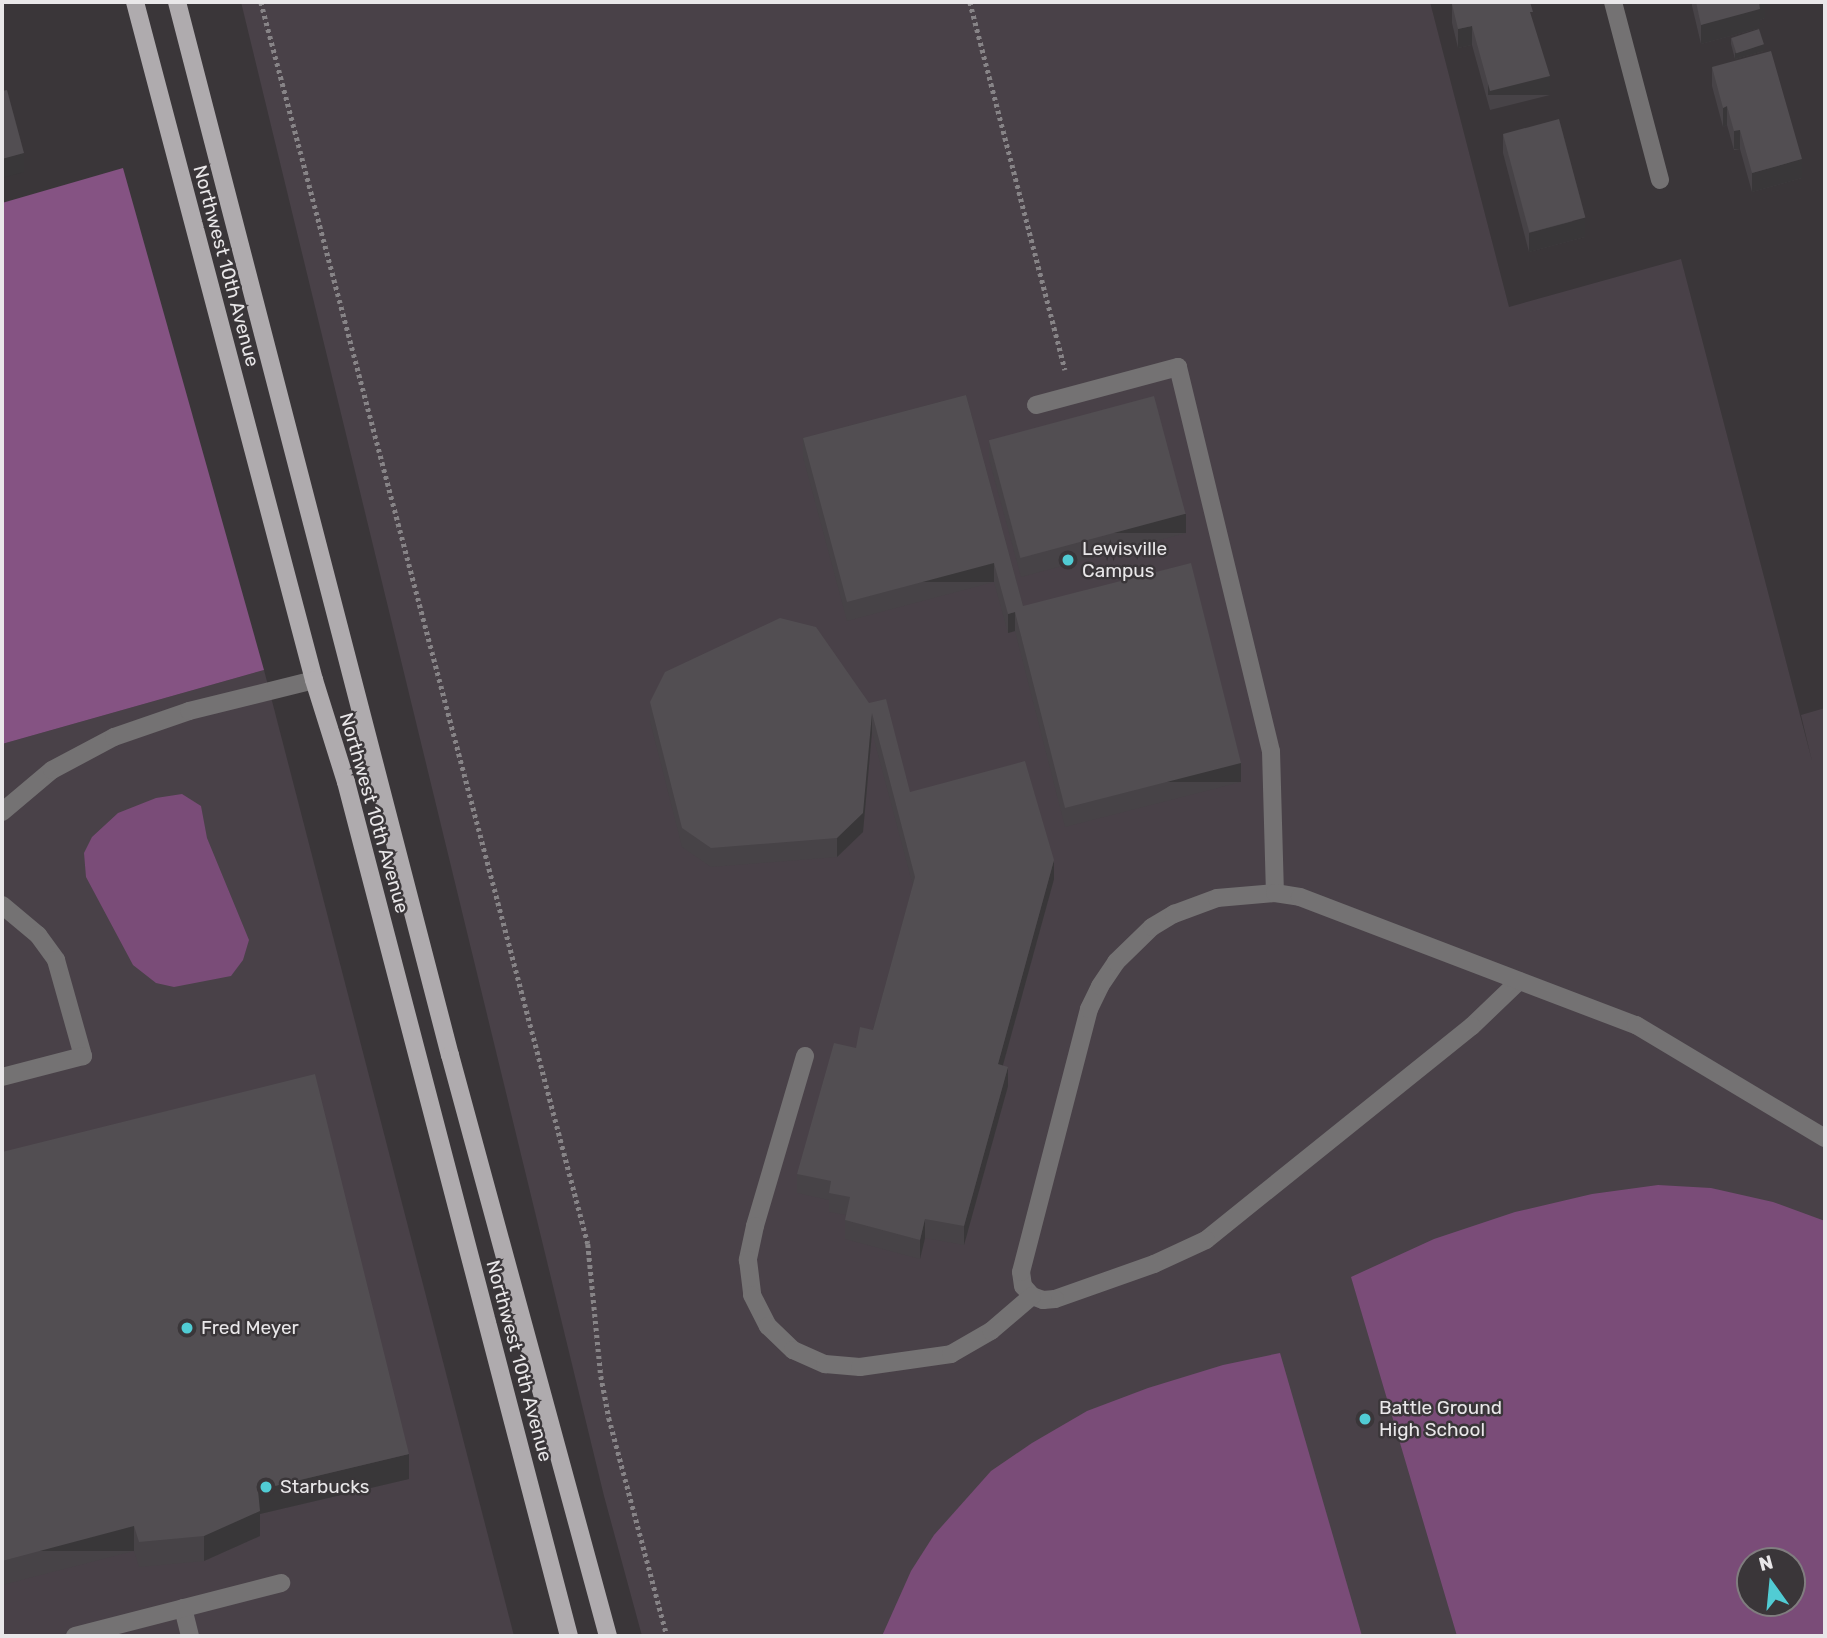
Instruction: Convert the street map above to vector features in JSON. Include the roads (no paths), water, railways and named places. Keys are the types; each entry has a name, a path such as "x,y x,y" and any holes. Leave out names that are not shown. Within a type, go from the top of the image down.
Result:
{"main road":[{"name":"Northwest 10th Avenue","path":"135,2 314,681 346,782 569,1636"},
{"name":"Northwest 10th Avenue","path":"177,2 450,1055 608,1636"}],"street":[{"path":"1614,2 1660,180"},
{"path":"1036,405 1178,367 1271,751 1275,893"},
{"path":"2,812 52,770 114,737 188,711 314,681"},
{"path":"1519,981 1472,1026 1206,1240 1163,1260 1055,1299 1043,1300 1032,1296 1023,1286 1021,1272 1089,1009 1100,986 1133,943 1174,914 1217,898 1275,893 1300,897 1636,1025 1825,1138"},
{"path":"2,905 38,935 56,960 83,1056 2,1077"},
{"path":"805,1056 755,1226 748,1260 752,1295 768,1326 793,1350 825,1364 860,1367 951,1354 990,1331 1032,1296"},
{"path":"75,1636 281,1583"},
{"path":"183,1608 190,1636"}],"place":[{"name":"Lewisville Campus","path":"1068,560"},
{"name":"Fred Meyer","path":"187,1328"},
{"name":"Battle Ground High School","path":"1365,1419"},
{"name":"Starbucks","path":"266,1487"}]}
